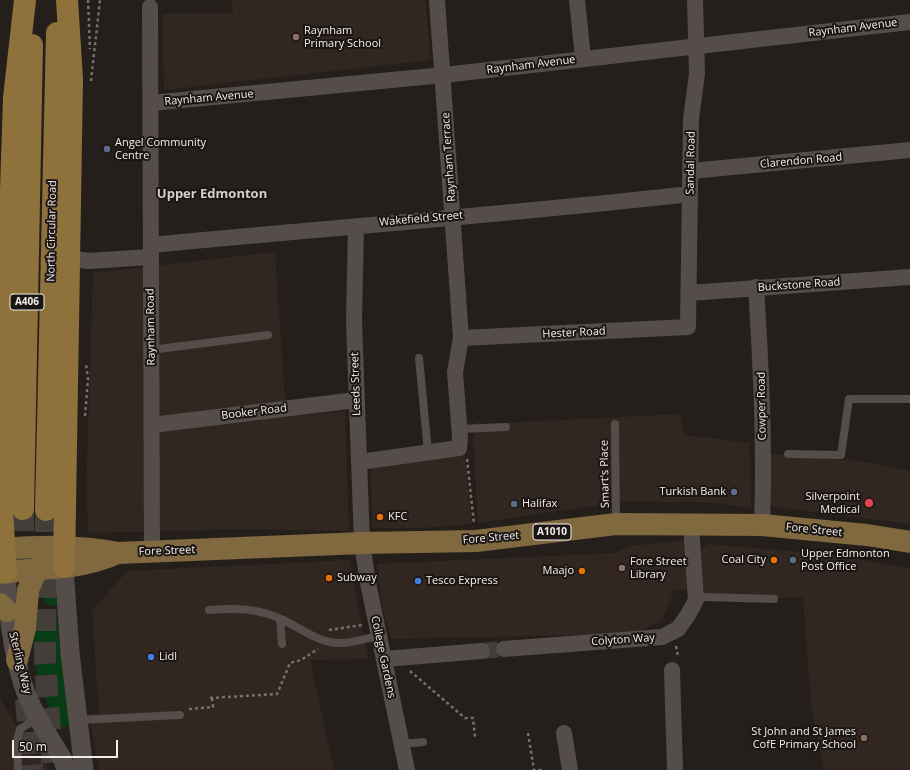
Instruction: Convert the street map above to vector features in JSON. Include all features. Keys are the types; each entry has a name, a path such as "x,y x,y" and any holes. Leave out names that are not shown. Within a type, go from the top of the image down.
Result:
{"highway":[{"name":"A406","path":"3,572 2,419 14,98 25,0"},
{"name":"A406","path":"22,509 34,0"},
{"name":"North Circular Road","path":"46,510 58,0"},
{"path":"64,557 72,78 68,0"}],"main road":[{"name":"Fore Street","path":"2,549 64,557 94,548 118,553 476,540 616,524 762,525 867,535 910,542"},
{"path":"3,572 37,570 64,557"},
{"path":"17,660 25,628 28,590 37,570"}],"street":[{"name":"Raynham Terrace","path":"437,0 454,216 461,338 455,372 463,453"},
{"path":"577,0 583,58"},
{"name":"Sandal Road","path":"688,327 691,119 697,74 695,0"},
{"name":"Raynham Road","path":"150,7 152,552"},
{"name":"Raynham Avenue","path":"151,103 444,75 910,22"},
{"name":"Clarendon Road","path":"691,171 910,150"},
{"name":"Wakefield Street","path":"69,258 88,261 120,258 151,251 356,226 454,216 572,207 690,194"},
{"name":"Leeds Street","path":"356,226 354,321 362,543"},
{"name":"Buckstone Road","path":"689,293 910,277"},
{"name":"Cowper Road","path":"756,288 762,380 762,525"},
{"name":"Hester Road","path":"461,338 688,327"},
{"name":"Booker Road","path":"152,424 356,400"},
{"path":"360,462 428,452 463,453"},
{"path":"691,525 696,600"},
{"name":"College Gardens","path":"362,543 407,770"},
{"path":"64,557 67,626 84,770"},
{"name":"Sterling Way","path":"3,572 4,608 22,684 38,718 63,760 66,770"},
{"name":"Colyton Way","path":"504,649 662,637 678,629 696,600"},
{"path":"384,659 482,651"},
{"path":"672,670 675,770"},
{"path":"564,733 570,770"}],"lane":[{"path":"152,350 268,335"},
{"path":"420,358 428,452"},
{"path":"788,454 841,455 849,399 910,399"},
{"name":"Smart's Place","path":"615,424 616,524"},
{"path":"460,429 506,427"},
{"path":"696,600 704,597 774,599"},
{"path":"209,610 250,610 280,618 321,640 338,643 378,629"},
{"path":"280,618 282,644"},
{"path":"77,720 180,715"},
{"path":"18,770 17,740 20,730 38,718"},
{"path":"401,744 422,742"}],"path":[{"path":"463,453 475,527"},
{"path":"210,698 277,694 290,663 301,660 316,651 321,640 323,630 354,627 378,629"},
{"path":"672,670 679,667 675,645 678,641"},
{"path":"407,669 465,718 473,718 475,738"},
{"path":"528,733 534,770 544,770"}],"shaded area":[{"name":"Raynham Primary School","path":"232,0 425,0 431,60 164,90 162,14 233,13"},
{"path":"275,252 286,416 345,411 349,531 247,529 89,533 86,496 93,273"},
{"path":"680,414 685,435 750,443 751,508 703,502 619,502 478,523 473,437 475,436 475,421 483,424"},
{"path":"464,452 472,524 421,528 372,528 371,464"},
{"path":"770,454 860,461 910,471 910,524 769,506"},
{"path":"689,540 691,589 674,590 662,621 632,634 391,639 382,606 377,564 614,553 630,546"},
{"path":"708,544 826,554 910,568 910,770 824,770 811,705 803,598 704,597 700,550"},
{"path":"350,560 368,659 310,660 334,770 99,770 89,714 99,713 92,611 127,571"},
{"path":"0,695 3,704 19,729 50,770 0,770"}],"green space":[{"path":"48,581 56,589 57,606 44,604 44,588 38,586 42,582"},
{"path":"33,616 57,617 64,686 70,726 60,727 52,713 41,687 35,660"}],"tunnel":[{"path":"23,509 23,567"},
{"path":"46,510 45,663 53,770"},
{"path":"482,651 504,649"},
{"path":"26,699 32,770"}],"place":[{"name":"Raynham Primary School","path":"296,37"},
{"name":"Angel Community Centre","path":"107,149"},
{"name":"Turkish Bank","path":"734,492"},
{"name":"Silverpoint Medical","path":"869,503"},
{"name":"Halifax","path":"514,504"},
{"name":"KFC","path":"380,517"},
{"name":"Coal City","path":"774,560"},
{"name":"Upper Edmonton Post Office","path":"793,560"},
{"name":"Fore Street Library","path":"622,568"},
{"name":"Maajo","path":"582,571"},
{"name":"Subway","path":"329,578"},
{"name":"Tesco Express","path":"418,581"},
{"name":"Lidl","path":"151,657"},
{"name":"St John and St James CofE Primary School","path":"864,738"}],"district":[{"name":"Upper Edmonton","path":"212,194"}]}
